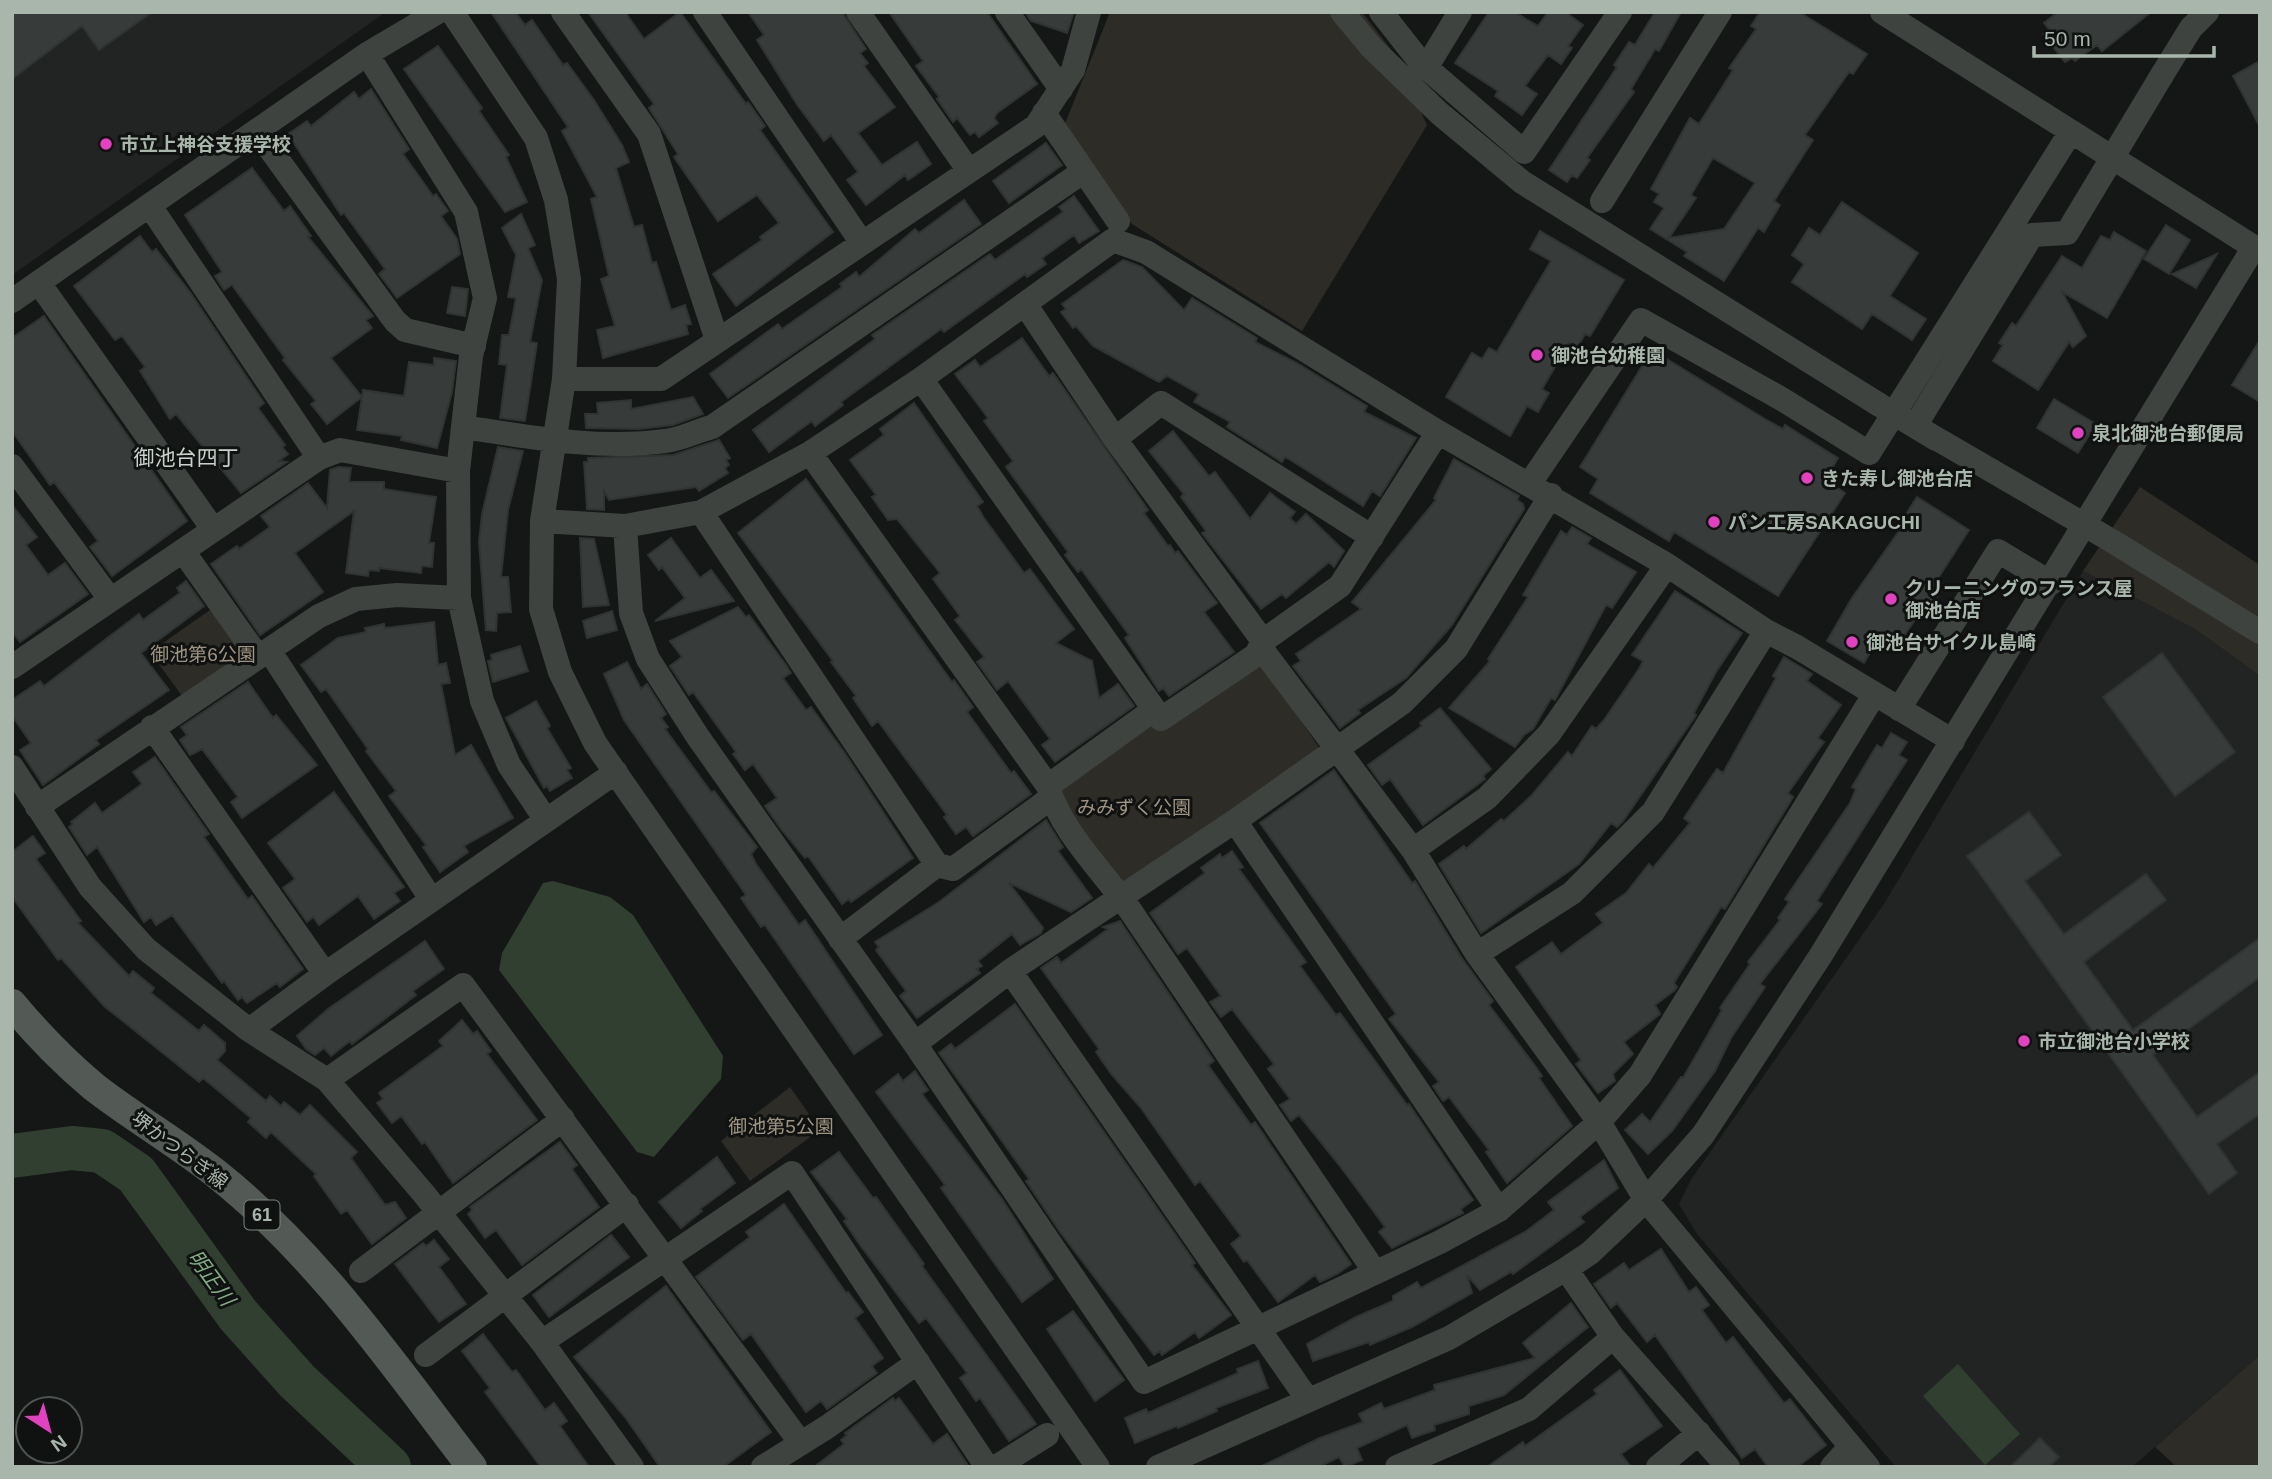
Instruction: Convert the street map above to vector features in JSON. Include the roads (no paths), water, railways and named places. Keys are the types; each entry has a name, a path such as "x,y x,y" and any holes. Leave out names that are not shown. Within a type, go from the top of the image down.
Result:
{"main road":[{"name":"堺かつらぎ線","path":"12,1004 39,1037 94,1086 219,1176 274,1226 330,1285 472,1467"}],"street":[{"path":"12,302 367,54 438,12"},
{"path":"452,12 536,138 556,200 569,279 564,379 542,521 541,609 560,672 595,743 1098,1467"},
{"path":"563,12 649,134 717,340"},
{"path":"705,12 862,243"},
{"path":"858,12 969,171"},
{"path":"1007,12 1060,89"},
{"path":"564,379 660,379 1036,126 1073,70 1089,12"},
{"path":"1342,12 1372,48 1439,113 1522,182 1878,404 2112,541 2260,632"},
{"path":"1381,12 1426,68 1524,152 1620,12"},
{"path":"1426,68 1460,12"},
{"path":"1602,201 1720,12"},
{"path":"1158,1467 1449,1338 1590,1253 1646,1200 1703,1135 1821,955 2257,249 2070,134 1882,12"},
{"path":"1923,431 2032,235 2067,233 2191,28 2207,12"},
{"path":"367,54 466,212 485,299 474,346 458,471 459,598 482,701 509,765 546,820"},
{"path":"1044,113 1118,221"},
{"path":"257,131 395,321 405,330 474,346"},
{"path":"915,1044 1010,971 1235,821 1402,703 1456,649 1540,489 1641,320 1780,398 1869,453 2070,134"},
{"path":"463,427 554,440 621,444 668,441 712,427 1084,171"},
{"path":"150,206 319,458"},
{"path":"542,521 625,526 701,512 810,453 921,379 1113,240 1146,252 1438,432 1667,565 1766,631 1797,646 1953,741"},
{"path":"39,283 213,529"},
{"path":"1025,304 1115,439 1335,749 1413,850 1477,954 1599,1122 1646,1200 1868,1467"},
{"path":"921,379 1152,711 1161,719 1340,586 1438,432"},
{"path":"1115,439 1161,403 1372,537"},
{"path":"12,667 319,458 340,450 458,471"},
{"path":"810,453 1049,792 1375,1272"},
{"path":"12,466 110,599"},
{"path":"701,512 937,865 953,869 1152,711"},
{"path":"625,526 631,613 648,659 839,939 915,1044 1144,1382 1259,1329 1499,1210 1599,1122 1640,1075 1874,695"},
{"path":"183,551 264,654 431,899"},
{"path":"1899,709 1998,551 2051,583"},
{"path":"1413,850 1487,798 1549,734 1667,565"},
{"path":"37,807 320,616 356,599 397,595 459,598"},
{"path":"1477,954 1572,893 1653,811 1766,631"},
{"path":"152,727 325,974"},
{"path":"12,767 90,887 146,949 249,1030 327,1080 542,1342 632,1467"},
{"path":"249,1030 431,899 615,772"},
{"path":"1235,821 1499,1210"},
{"path":"839,939 937,865"},
{"path":"1010,971 1308,1400"},
{"path":"327,1080 463,985 800,1442"},
{"path":"361,1271 563,1119"},
{"path":"542,1342 792,1174 988,1466 1047,1435"},
{"path":"426,1355 627,1205"},
{"path":"1566,1269 1614,1337 1728,1467"},
{"path":"1397,1467 1529,1409 1614,1337"},
{"path":"763,1467 827,1427 918,1362"},
{"path":"1658,1467 1699,1433"},
{"path":"1832,1467 1850,1447"}],"waterway":[{"name":"明正川","path":"12,1156 72,1148 102,1151 136,1174 238,1315 297,1381 389,1467"}],"place":[{"name":"市立上神谷支援学校","path":"106,144"},
{"name":"御池台幼稚園","path":"1537,355"},
{"name":"泉北御池台郵便局","path":"2078,433"},
{"name":"きた寿し御池台店","path":"1807,478"},
{"name":"パン工房SAKAGUCHI","path":"1714,522"},
{"name":"クリーニングのフランス屋 御池台店","path":"1891,599"},
{"name":"御池台サイクル島崎","path":"1852,642"},
{"name":"市立御池台小学校","path":"2024,1041"}],"district":[{"name":"御池台四丁","path":"186,458"}],"park label":[{"name":"御池第6公園","path":"203,654"},
{"name":"みみずく公園","path":"1134,807"},
{"name":"御池第5公園","path":"781,1126"}]}
